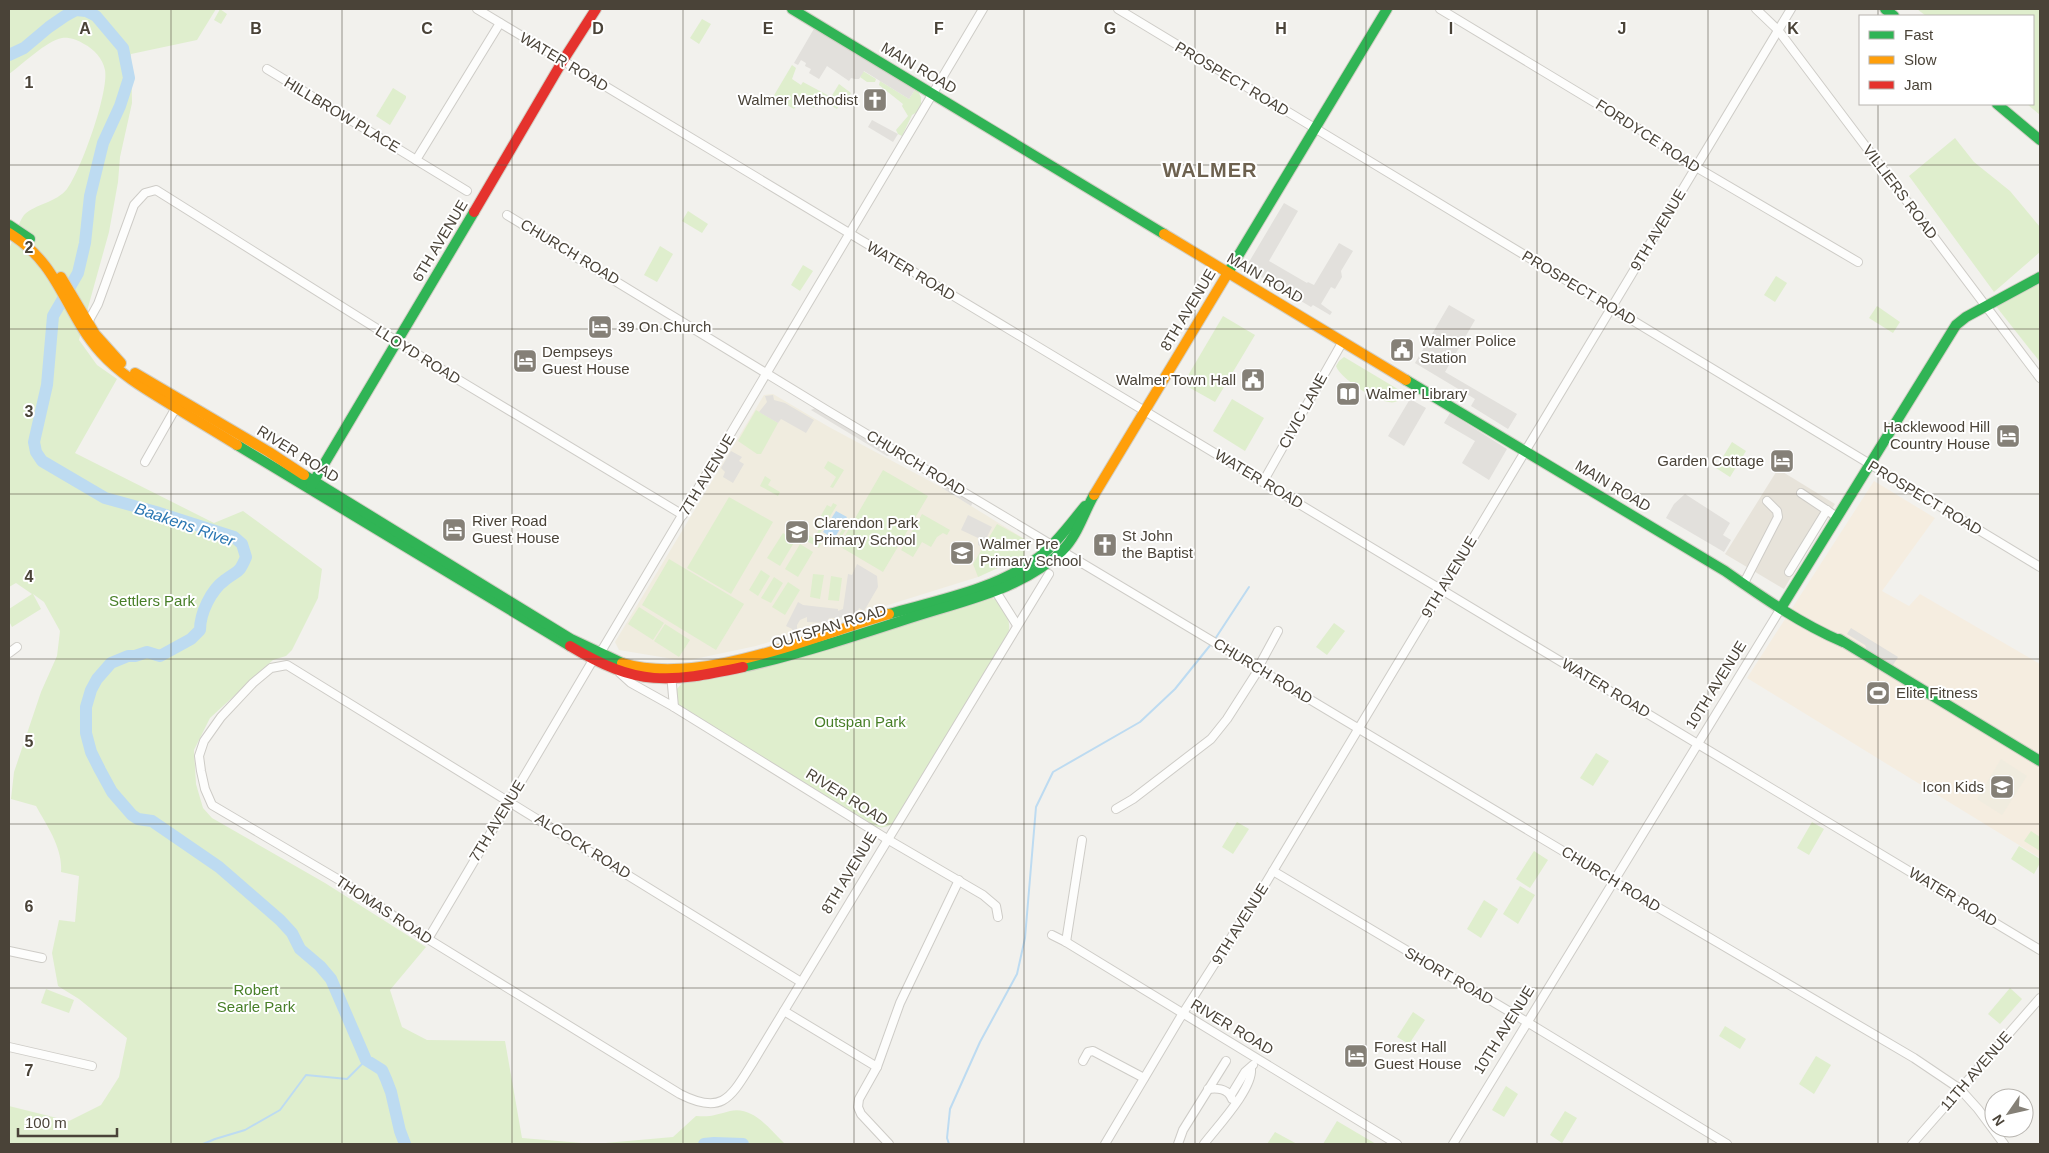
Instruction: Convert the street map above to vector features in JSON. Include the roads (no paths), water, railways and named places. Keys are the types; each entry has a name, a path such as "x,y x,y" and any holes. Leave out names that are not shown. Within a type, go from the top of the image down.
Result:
{"main road":[{"name":"6TH AVENUE","path":"312,485 562,62 596,9"},
{"name":"MAIN ROAD","path":"792,9 1227,273 1525,450 2040,761"},
{"name":"8TH AVENUE","path":"1062,550 1077,529 1092,498 1387,9"},
{"path":"1998,105 2040,140"},
{"path":"9,224 21,236"},
{"path":"9,233 21,236"},
{"name":"RIVER ROAD","path":"21,236 48,269 85,322 91,341 106,359 120,371 267,456 596,658"},
{"name":"10TH AVENUE","path":"1783,606 1956,325 1966,317 2040,277"},
{"name":"8TH AVENUE","path":"1052,544 1092,498"},
{"name":"OUTSPAN ROAD","path":"992,585 1032,562 1052,544"},
{"name":"OUTSPAN ROAD","path":"596,658 620,672 650,679 734,669 785,657 1036,570 1062,550"},
{"name":"MAIN ROAD","path":"1725,571 1745,580 1783,606"},
{"name":"OUTSPAN ROAD","path":"596,658 671,675"}],"street":[{"name":"WATER ROAD","path":"477,9 562,62 1264,482 2040,950"},
{"name":"7TH AVENUE","path":"428,939 509,800 683,515 983,9"},
{"name":"PROSPECT ROAD","path":"1118,9 2040,567"},
{"name":"FORDYCE ROAD","path":"1440,9 1652,137 1672,153 1858,262"},
{"name":"VILLIERS ROAD","path":"1756,9 1778,30 2040,378"},
{"name":"9TH AVENUE","path":"1105,1144 1183,1014 1273,871 1791,9"},
{"name":"HILLBROW PLACE","path":"416,160 500,23"},
{"name":"HILLBROW PLACE","path":"267,69 467,192"},
{"name":"LLOYD ROAD","path":"85,322 98,304 134,205 145,193 156,190 554,439 683,515"},
{"name":"CHURCH ROAD","path":"507,215 828,411 1613,881 1914,1058 1960,1090 1978,1109 2004,1144"},
{"name":"CIVIC LANE","path":"1264,482 1343,341"},
{"path":"144,462 178,404"},
{"path":"1801,492 1837,517"},
{"path":"1745,580 1778,517 1777,511 1768,501"},
{"path":"1789,572 1827,510"},
{"name":"8TH AVENUE","path":"714,1104 734,1092 1049,574"},
{"path":"992,585 1017,625"},
{"name":"10TH AVENUE","path":"1453,1144 1783,606"},
{"path":"1116,809 1211,740 1227,719 1278,631"},
{"path":"9,653 17,647"},
{"name":"ALCOCK ROAD","path":"287,665 509,800 801,982"},
{"name":"THOMAS ROAD","path":"287,665 274,666 253,683 221,717 204,741 199,756 203,785 211,803 218,809 346,884 428,939 680,1094 701,1103 714,1104"},
{"name":"RIVER ROAD","path":"620,672 628,681 674,707 887,839 992,901 998,917"},
{"path":"671,675 674,707"},
{"path":"872,829 881,831 894,828"},
{"path":"1066,942 1082,840"},
{"name":"SHORT ROAD","path":"1273,871 1727,1144"},
{"path":"889,1144 864,1118 858,1107 859,1099 877,1067 900,1003 959,880"},
{"name":"RIVER ROAD","path":"1052,935 1397,1144"},
{"path":"9,951 42,958"},
{"name":"11TH AVENUE","path":"1912,1144 2040,998"},
{"path":"784,1011 877,1067"},
{"path":"9,1046 92,1066"},
{"path":"1083,1061 1088,1052 1093,1051 1144,1078"},
{"path":"1204,1144 1234,1105 1252,1075 1251,1069 1256,1059"},
{"path":"1178,1144 1183,1130 1226,1062"},
{"path":"1230,1095 1245,1072 1251,1069"},
{"path":"1208,1089 1219,1088 1230,1095 1234,1105"}],"water":[{"path":"836,511 847,517 834,539 823,532"}],"waterway":[{"name":"Baakens River","path":"9,55 24,48 65,16 76,10 86,11 96,16 123,48 129,78 120,106 103,143 90,196 85,243 78,273 53,316 47,385 34,442 36,452 42,461 105,498 234,537 242,544 246,557 240,569 215,590 207,602 200,623 200,630 191,639 160,656 147,652 128,656 111,663 97,679 91,690 86,707 86,733 91,752 112,792 132,815 138,819 152,821 219,867 280,920 292,933 300,949 320,966 331,979 366,1060 382,1070 391,1092 405,1144"},
{"path":"1215,639 1249,587"},
{"path":"949,1144 947,1138 950,1109 980,1042 1017,974 1025,938 1036,807 1053,772 1140,722 1175,689 1212,643"},
{"path":"203,1144 245,1130 280,1110 306,1075 347,1079 366,1060"},
{"name":"Baakens River","path":"704,1144 743,1144"}],"place":[{"name":"Walmer Methodist","path":"875,100"},
{"name":"39 On Church","path":"600,327"},
{"name":"Walmer Police Station","path":"1402,350"},
{"name":"Dempseys Guest House","path":"525,361"},
{"name":"Walmer Town Hall","path":"1253,380"},
{"name":"Walmer Library","path":"1348,394"},
{"name":"Hacklewood Hill Country House","path":"2008,436"},
{"name":"Garden Cottage","path":"1782,461"},
{"name":"River Road Guest House","path":"454,530"},
{"name":"Clarendon Park Primary School","path":"797,532"},
{"name":"St John the Baptist","path":"1105,545"},
{"name":"Walmer Pre Primary School","path":"962,553"},
{"name":"Elite Fitness","path":"1878,693"},
{"name":"Icon Kids","path":"2002,787"},
{"name":"Forest Hall Guest House","path":"1356,1056"}],"district":[{"name":"WALMER","path":"1210,170"}],"park label":[{"name":"Settlers Park","path":"152,601"},
{"name":"Outspan Park","path":"860,722"},
{"name":"Robert Searle Park","path":"256,998"}]}
